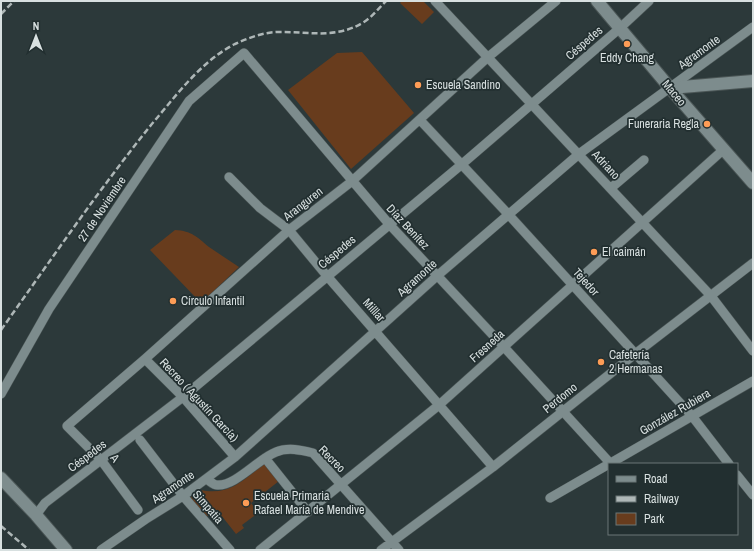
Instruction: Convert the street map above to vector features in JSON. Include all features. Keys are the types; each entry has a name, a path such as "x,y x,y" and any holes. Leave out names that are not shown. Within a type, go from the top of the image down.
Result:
{"main road":[{"name":"Maceo","path":"597,1 723,150 753,183"},
{"path":"670,88 753,81"},
{"path":"1,478 66,550"}],"street":[{"name":"Adriano","path":"435,1 711,296 753,351"},
{"name":"Aranguren","path":"66,426 145,359 289,230 351,182 488,58 556,1"},
{"name":"Céspedes","path":"36,515 45,503 183,397 461,165 620,28 649,1"},
{"name":"Agramonte","path":"101,550 183,496 235,457 437,276 579,154 753,27"},
{"name":"Díaz Benítez","path":"244,53 351,182 609,463"},
{"name":"27 de Noviembre","path":"1,394 49,309 189,101 244,53"},
{"name":"Tejedor","path":"420,120 692,416 728,463"},
{"name":"Fresneda","path":"260,550 440,405 723,150"},
{"path":"611,188 644,160"},
{"name":"Milllar","path":"229,177 260,208 289,230 327,276 493,467"},
{"name":"Perdomo","path":"381,550 493,467 635,354 753,264"},
{"name":"Recreo ( Agustín García)","path":"145,359 183,397 235,457"},
{"name":"González Rubiera","path":"612,463 753,381"},
{"name":"A","path":"66,426 102,460 138,510"},
{"name":"Simpatia","path":"140,440 183,496 230,550"},
{"name":"Recreo","path":"206,479 216,485 224,485 240,476 265,458 277,452 296,449 313,453 399,550"},
{"path":"265,458 308,512"},
{"name":"González Rubiera","path":"550,498 608,465"},
{"path":"738,476 753,495"}],"green space":[{"path":"402,1 423,1 434,12 422,24 400,3"},
{"path":"362,52 414,113 351,169 288,90 337,53"},
{"path":"175,230 194,235 239,267 201,303 150,250"},
{"path":"265,463 279,481 251,503 258,513 242,525 244,528 236,534 217,510 207,516 190,498 200,490 220,491 228,489 243,481"}],"railway":[{"path":"1,14 14,1"},
{"path":"1,330 74,226 131,150 179,91 211,60 222,51 235,44 266,33 332,33 353,28 367,20 386,1"},
{"path":"1,526 29,550"}],"place":[{"name":"Eddy Chang","path":"627,44"},
{"name":"Escuela Sandino","path":"418,85"},
{"name":"Funeraria Regla","path":"707,124"},
{"name":"El caimán","path":"594,252"},
{"name":"Círculo Infantil","path":"173,301"},
{"name":"Cafetería 2 Hermanas","path":"601,362"},
{"name":"Escuela Primaria Rafael María de Mendive","path":"246,503"}]}
